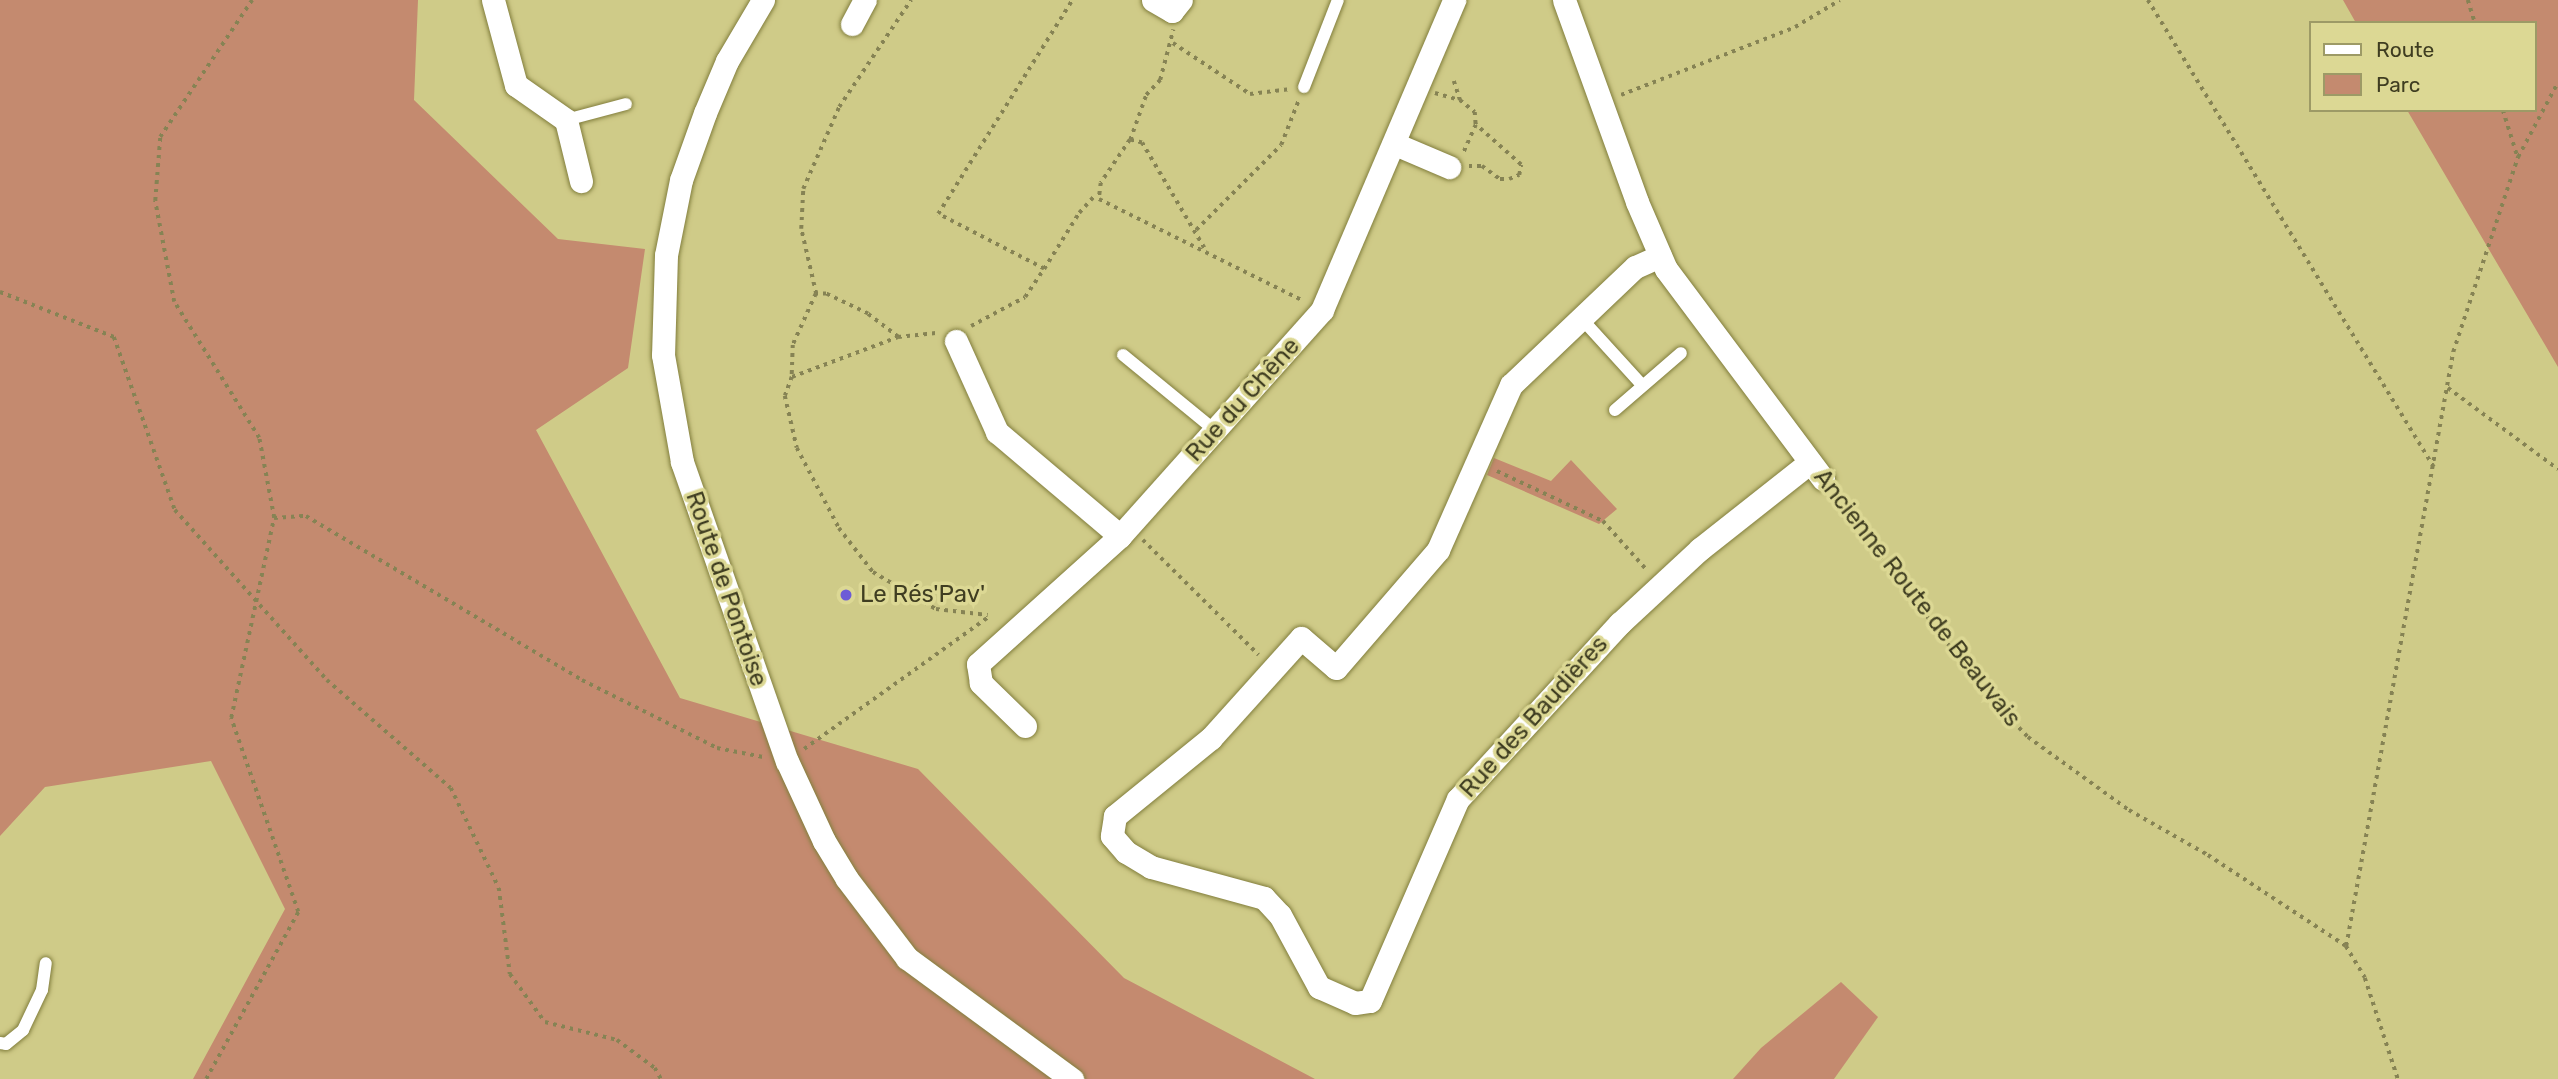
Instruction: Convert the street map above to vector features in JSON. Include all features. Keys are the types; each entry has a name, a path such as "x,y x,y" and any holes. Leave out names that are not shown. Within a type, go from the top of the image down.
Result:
{"street":[{"path":"493,0 516,85 566,120 582,181"},
{"name":"Route de Pontoise","path":"764,0 727,61 681,180 666,255 663,355 682,462 787,761 829,850 907,958 1072,1079"},
{"path":"852,24 866,0"},
{"name":"Ancienne Route de Beauvais","path":"1564,0 1600,106 1660,256 1677,286 1816,470"},
{"name":"Rue du Chêne","path":"1025,726 981,684 978,664 1124,531 1322,310 1395,144 1448,3"},
{"path":"1395,144 1456,163"},
{"path":"1273,669 1301,638 1336,668 1438,550 1511,384 1635,267 1660,256"},
{"path":"956,341 997,432 1124,531"},
{"name":"Rue des Baudières","path":"1273,669 1211,738 1115,816 1110,829 1126,852 1151,867 1254,893 1280,915 1319,986 1355,1003 1370,1001 1458,799 1620,623 1661,586 1816,470"}],"lane":[{"path":"1304,87 1338,0"},
{"path":"566,120 626,104"},
{"path":"1581,318 1642,385"},
{"path":"1615,410 1681,353"},
{"path":"1123,355 1216,430"},
{"path":"0,1043 6,1044 23,1030 41,990 46,963"}],"path":[{"path":"206,1079 298,912 231,718 274,518 259,438 174,302 155,201 160,137 253,0"},
{"path":"274,518 306,516 582,680 717,748 787,761 990,615 960,614 916,601 859,557 797,448 786,408 792,377 793,345 816,294 801,229 803,189 839,107 911,0"},
{"path":"1044,270 938,214 1072,0"},
{"path":"1600,106 1796,27 1840,0"},
{"path":"2148,0 2435,468"},
{"path":"2468,0 2474,21"},
{"path":"792,377 898,337 928,332 956,341 980,318 1025,297 1079,212 1097,193 1130,140 1146,95 1160,80 1173,43 1169,4"},
{"path":"1173,43 1250,94 1304,87 1281,145 1196,230"},
{"path":"1454,81 1461,100 1475,112 1476,125 1456,163 1482,166 1500,179 1519,175 1521,165 1515,156 1495,146 1476,125"},
{"path":"2346,946 2465,308 2496,232 2518,157 2558,82"},
{"path":"2504,112 2518,157"},
{"path":"1130,140 1142,143 1170,197 1196,230 1204,248"},
{"path":"1097,193 1099,198 1204,248 1322,310"},
{"path":"0,292 114,337 175,510 327,680 451,788 499,888 510,974 545,1022 617,1040 655,1068 661,1079"},
{"path":"816,294 826,294 868,314 898,337"},
{"path":"2448,388 2558,469"},
{"path":"1476,462 1603,521 1661,586"},
{"name":"Ancienne Route de Beauvais","path":"1816,470 1984,691 2028,737 2129,810 2208,855 2346,946 2365,978 2398,1079"},
{"path":"1124,531 1273,669"}],"green space":[{"path":"0,0 418,0 414,100 558,239 645,249 628,368 536,430 680,698 918,769 1124,978 1315,1079 193,1079 285,909 211,761 45,787 0,836"},
{"path":"2343,0 2558,0 2558,367 2408,112 2537,112 2537,21 2355,21"},
{"path":"1494,458 1551,481 1571,460 1617,509 1599,524 1487,475"},
{"path":"1841,982 1878,1017 1834,1079 1733,1079 1761,1048"}],"place":[{"name":"Le Rés'Pav'","path":"846,595"}]}
